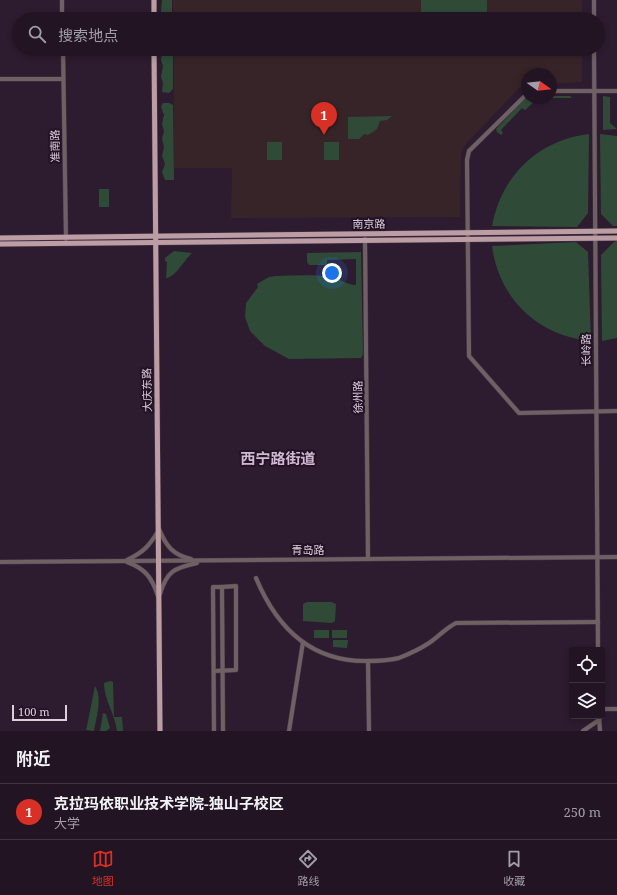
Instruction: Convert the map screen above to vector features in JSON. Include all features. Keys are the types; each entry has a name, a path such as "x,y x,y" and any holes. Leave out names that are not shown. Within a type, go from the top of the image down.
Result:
{"main road":[{"path":"154,0 154,12"},
{"name":"大庆东路","path":"154,56 155,236 152,243 159,529 158,598 160,731"},
{"name":"南京路","path":"66,240 155,236 617,231"},
{"path":"0,238 66,240"},
{"name":"南京路","path":"66,240 152,243 617,238"},
{"path":"0,244 66,240"}],"street":[{"path":"62,0 62,12"},
{"path":"594,0 594,12"},
{"name":"准南路","path":"63,56 66,240"},
{"name":"长岭路","path":"594,56 594,238 598,647"},
{"path":"0,80 63,79"},
{"path":"557,91 617,91"},
{"path":"521,100 469,151 467,160 469,356 519,413 617,411"},
{"name":"徐州路","path":"365,234 368,559"},
{"path":"159,529 168,547 173,552 189,559 205,561"},
{"path":"125,561 141,553 147,548 159,529"},
{"name":"青岛路","path":"0,562 617,557"},
{"path":"125,561 134,564 149,574 158,598"},
{"path":"158,598 163,585 172,571 179,567 205,561"},
{"path":"256,578 265,599 274,614 285,627 304,642 329,656 344,660 368,661 398,658 427,644 456,623 598,622"},
{"path":"214,671 223,672 236,670 236,586 213,587 214,729 223,729 223,672 223,625 222,587"},
{"path":"214,626 223,625"},
{"path":"289,731 304,642"},
{"path":"368,661 369,731"},
{"path":"605,709 617,708"},
{"path":"583,731 598,719"},
{"path":"599,719 600,731"}],"shaded area":[{"path":"173,0 582,0 582,12 173,12"},
{"path":"174,56 582,56 582,82 557,84 557,68 521,68 521,88 465,145 461,153 460,217 231,218 232,168 174,168"}],"green space":[{"path":"162,0 172,0 172,12 161,11"},
{"path":"421,0 487,0 487,12 421,12"},
{"path":"162,56 173,56 173,89 169,93 162,92 163,83 161,77 163,66 161,60"},
{"path":"557,96 570,96 572,98 557,98"},
{"path":"603,96 610,97 610,123 617,129 603,130"},
{"path":"163,103 173,105 174,180 165,180 162,172 165,164 162,156 164,147 162,139 164,131 162,124 164,115 161,107"},
{"path":"521,103 532,104 525,110 522,108 501,130 503,133 501,135 496,129"},
{"path":"392,116 387,120 380,121 377,129 368,135 364,134 359,139 348,139 348,117"},
{"path":"589,134 588,213 577,227 492,226 504,191 513,176 525,164 538,153 554,144"},
{"path":"600,134 617,136 617,226 613,226 601,214"},
{"path":"267,142 282,142 282,160 267,160"},
{"path":"324,142 339,142 339,160 324,160"},
{"path":"99,189 109,189 109,207 99,207"},
{"path":"617,241 617,338 602,341 601,255 614,242"},
{"path":"576,242 588,252 591,341 572,338 554,332 538,323 524,312 512,298 503,282 496,265 492,246"},
{"path":"174,251 192,253 173,275 166,278 167,262 165,261 165,258"},
{"path":"361,252 363,354 361,358 289,359 265,346 250,331 245,317 246,303 258,287 257,284 269,277 310,275 333,278 356,285 356,259 327,260 327,265 309,265 307,262 307,253"},
{"path":"307,602 331,602 336,604 335,621 332,623 303,621 303,604"},
{"path":"314,630 329,630 329,638 314,638"},
{"path":"332,630 347,630 347,638 332,638"},
{"path":"333,640 348,640 347,648 333,647"},
{"path":"110,681 113,682 114,717 122,717 123,731 117,731 104,689 104,683"},
{"path":"95,686 99,703 94,731 86,730"},
{"path":"103,713 106,714 110,728 106,731 100,731"}],"place":[{"name":"克拉玛依职业技术学院-独山子校区","path":"324,135"}],"district":[{"name":"西宁路街道","path":"278,459"}]}
